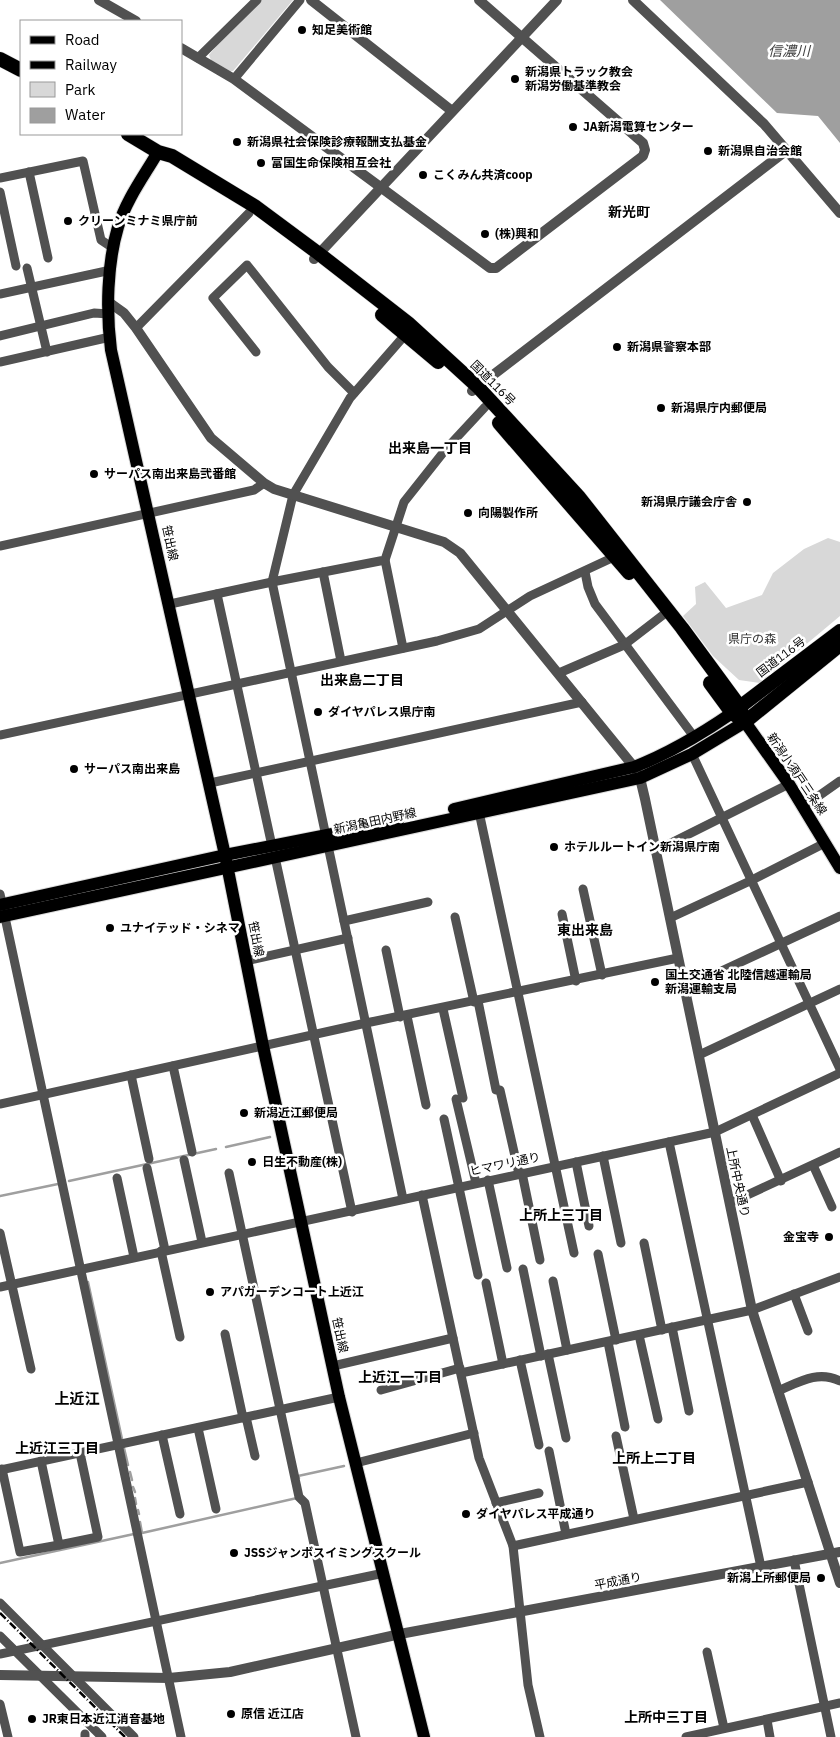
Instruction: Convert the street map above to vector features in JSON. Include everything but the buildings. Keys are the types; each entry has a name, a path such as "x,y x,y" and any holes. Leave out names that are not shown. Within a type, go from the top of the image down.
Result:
{"highway":[{"path":"0,59 20,69"},
{"name":"国道116号","path":"130,135 158,152 172,156 256,207 316,256 405,335 475,389 486,407 635,580 745,722"},
{"name":"国道116号","path":"158,152 168,164 316,256 408,323 475,389 579,497 682,628 736,710"},
{"name":"国道116号","path":"736,710 840,631"},
{"path":"745,722 840,646"}],"main road":[{"name":"笹出線","path":"158,152 131,198 119,226 111,270 110,337 170,604 188,694 210,784 263,1046 339,1397 400,1634 424,1737"},
{"name":"新潟亀田内野線","path":"326,840 408,820 637,772 695,738 736,710"},
{"name":"新潟亀田内野線","path":"1,907 326,840 479,812 637,772 692,754 745,722"},
{"name":"新潟小須戸三条線","path":"745,722 789,784 840,868"}],"street":[{"path":"99,0 134,20"},
{"path":"198,58 257,0"},
{"path":"234,78 300,0"},
{"path":"311,0 452,110"},
{"path":"182,49 234,78 490,268 496,268 644,156 645,150 642,143 479,0"},
{"path":"316,256 557,0"},
{"path":"633,0 734,94 787,150 840,212"},
{"path":"475,389 787,150"},
{"path":"0,178 83,161 101,240 114,248"},
{"path":"29,172 48,258"},
{"path":"0,192 16,266"},
{"path":"136,328 249,213"},
{"path":"256,352 213,298 247,265 328,368 354,393"},
{"path":"27,268 47,352"},
{"path":"0,294 111,270"},
{"path":"0,336 94,314 110,308 124,313 211,438 264,483 274,489 444,542 460,553 559,673 637,772"},
{"path":"403,1199 272,582 293,495 354,393 405,335"},
{"path":"0,362 110,337"},
{"path":"404,648 385,560 404,502 446,449 486,407"},
{"path":"0,546 254,490 264,483"},
{"path":"0,735 237,682 404,648 479,629 530,596 614,557"},
{"path":"170,604 385,560"},
{"path":"323,572 341,661"},
{"path":"585,572 588,588 595,604 695,738"},
{"path":"217,594 352,1212"},
{"path":"559,673 624,645 663,615"},
{"path":"210,784 582,702"},
{"path":"692,754 750,881 781,942 808,1004 840,1069"},
{"name":"上所中央通り","path":"637,772 685,988 752,1310 808,1482 835,1552 840,1583"},
{"path":"803,807 840,781"},
{"path":"655,851 789,784"},
{"path":"479,812 574,1253"},
{"path":"670,918 750,881 825,843"},
{"path":"583,890 602,975"},
{"path":"344,920 428,902"},
{"path":"1,907 44,1095 182,1737"},
{"path":"562,914 576,981"},
{"path":"685,988 840,916"},
{"path":"455,917 520,1173 540,1260"},
{"path":"246,961 348,938"},
{"path":"386,950 426,1105"},
{"path":"0,1104 678,958"},
{"path":"699,1055 840,989"},
{"path":"443,1009 476,1183"},
{"path":"173,1066 192,1152"},
{"name":"ヒマワリ通り","path":"0,1287 163,1250 352,1212 488,1180 715,1132 840,1073"},
{"path":"132,1075 149,1159"},
{"path":"752,1115 780,1180"},
{"path":"444,1119 478,1275"},
{"path":"669,1142 761,1567"},
{"path":"730,1203 840,1152"},
{"path":"603,1156 621,1244"},
{"path":"184,1160 202,1242"},
{"path":"576,1162 589,1226"},
{"path":"813,1165 832,1207"},
{"path":"147,1168 180,1337"},
{"path":"229,1174 299,1497 305,1503 356,1737"},
{"path":"117,1178 134,1257"},
{"path":"488,1180 508,1268"},
{"path":"422,1195 479,1458 513,1546 528,1685 540,1737"},
{"path":"0,1233 31,1369"},
{"path":"644,1243 662,1330"},
{"path":"598,1254 625,1427"},
{"path":"523,1270 566,1438"},
{"path":"381,1390 461,1370 503,1364 752,1310 840,1277"},
{"path":"553,1280 567,1350"},
{"path":"486,1283 503,1364"},
{"path":"794,1294 808,1331"},
{"path":"672,1327 689,1411"},
{"path":"225,1334 255,1456"},
{"path":"639,1335 658,1420"},
{"path":"333,1366 453,1338"},
{"path":"520,1360 539,1446"},
{"path":"778,1390 817,1375 830,1376 840,1381"},
{"path":"80,1453 98,1536 20,1552 1,1470 339,1397"},
{"path":"198,1428 216,1509"},
{"path":"356,1463 474,1433"},
{"path":"162,1435 180,1514"},
{"path":"616,1436 634,1520"},
{"path":"549,1450 566,1534"},
{"path":"41,1461 59,1544"},
{"path":"513,1546 808,1482"},
{"path":"496,1503 539,1493"},
{"name":"平成通り","path":"0,1675 75,1678 169,1678 230,1672 336,1650 400,1634 835,1552"},
{"path":"794,1560 831,1737"},
{"path":"0,1654 156,1619 384,1573"},
{"path":"0,1603 134,1737"},
{"path":"0,1636 102,1737"},
{"path":"706,1652 724,1728"},
{"path":"686,1737 714,1734 724,1728 840,1703"},
{"path":"0,1704 8,1737"},
{"path":"766,1720 770,1737"}],"green space":[{"path":"255,0 293,0 233,71 230,71 211,60 209,55"},
{"name":"県庁の森","path":"828,538 840,542 840,616 760,683 739,680 713,656 683,616 696,604 695,587 705,582 726,608 762,595 773,573 804,549"}],"water":[{"name":"信濃川","path":"660,0 840,0 840,143 818,116 777,113"}],"waterway":[{"path":"226,1147 270,1137"},
{"path":"69,1181 216,1149"},
{"path":"0,1196 58,1184"},
{"path":"88,1282 122,1439"},
{"path":"124,1448 128,1465"},
{"path":"299,1478 298,1476 344,1466"},
{"path":"130,1472 132,1480"},
{"path":"133,1487 135,1492"},
{"path":"135,1498 136,1504"},
{"path":"140,1522 142,1533 297,1498"},
{"path":"138,1510 139,1514"},
{"path":"0,1563 134,1534"}],"railway":[{"path":"0,1613 125,1737"}],"place":[{"name":"知足美術館","path":"302,30"},
{"name":"新潟県トラック教会 新潟労働基準教会","path":"515,79"},
{"name":"JA新潟電算センター","path":"573,127"},
{"name":"新潟県社会保険診療報酬支払基金","path":"237,142"},
{"name":"新潟県自治会館","path":"708,151"},
{"name":"富国生命保険相互会社","path":"261,163"},
{"name":"こくみん共済coop","path":"423,175"},
{"name":"クリーンミナミ県庁前","path":"68,221"},
{"name":"(株)興和","path":"485,234"},
{"name":"新潟県警察本部","path":"617,347"},
{"name":"新潟県庁内郵便局","path":"661,408"},
{"name":"サーパス南出来島弐番館","path":"94,474"},
{"name":"新潟県庁議会庁舎","path":"747,502"},
{"name":"向陽製作所","path":"468,513"},
{"name":"ダイヤパレス県庁南","path":"318,712"},
{"name":"サーパス南出来島","path":"74,769"},
{"name":"ホテルルートイン新潟県庁南","path":"554,847"},
{"name":"ユナイテッド・シネマ","path":"110,928"},
{"name":"国土交通省 北陸信越運輸局 新潟運輸支局","path":"655,982"},
{"name":"新潟近江郵便局","path":"244,1113"},
{"name":"日生不動産(株)","path":"252,1162"},
{"name":"金宝寺","path":"829,1237"},
{"name":"アパガーデンコート上近江","path":"210,1292"},
{"name":"ダイヤパレス平成通り","path":"466,1514"},
{"name":"JSSジャンボスイミングスクール","path":"234,1553"},
{"name":"新潟上所郵便局","path":"821,1578"},
{"name":"原信 近江店","path":"231,1714"},
{"name":"JR東日本近江消音基地","path":"32,1719"}],"district":[{"name":"新光町","path":"629,212"},
{"name":"出来島一丁目","path":"430,448"},
{"name":"出来島二丁目","path":"362,680"},
{"name":"東出来島","path":"585,930"},
{"name":"上所上三丁目","path":"561,1215"},
{"name":"上近江一丁目","path":"400,1377"},
{"name":"上近江","path":"77,1399"},
{"name":"上近江三丁目","path":"57,1448"},
{"name":"上所上二丁目","path":"654,1458"},
{"name":"上所中三丁目","path":"666,1717"}]}
